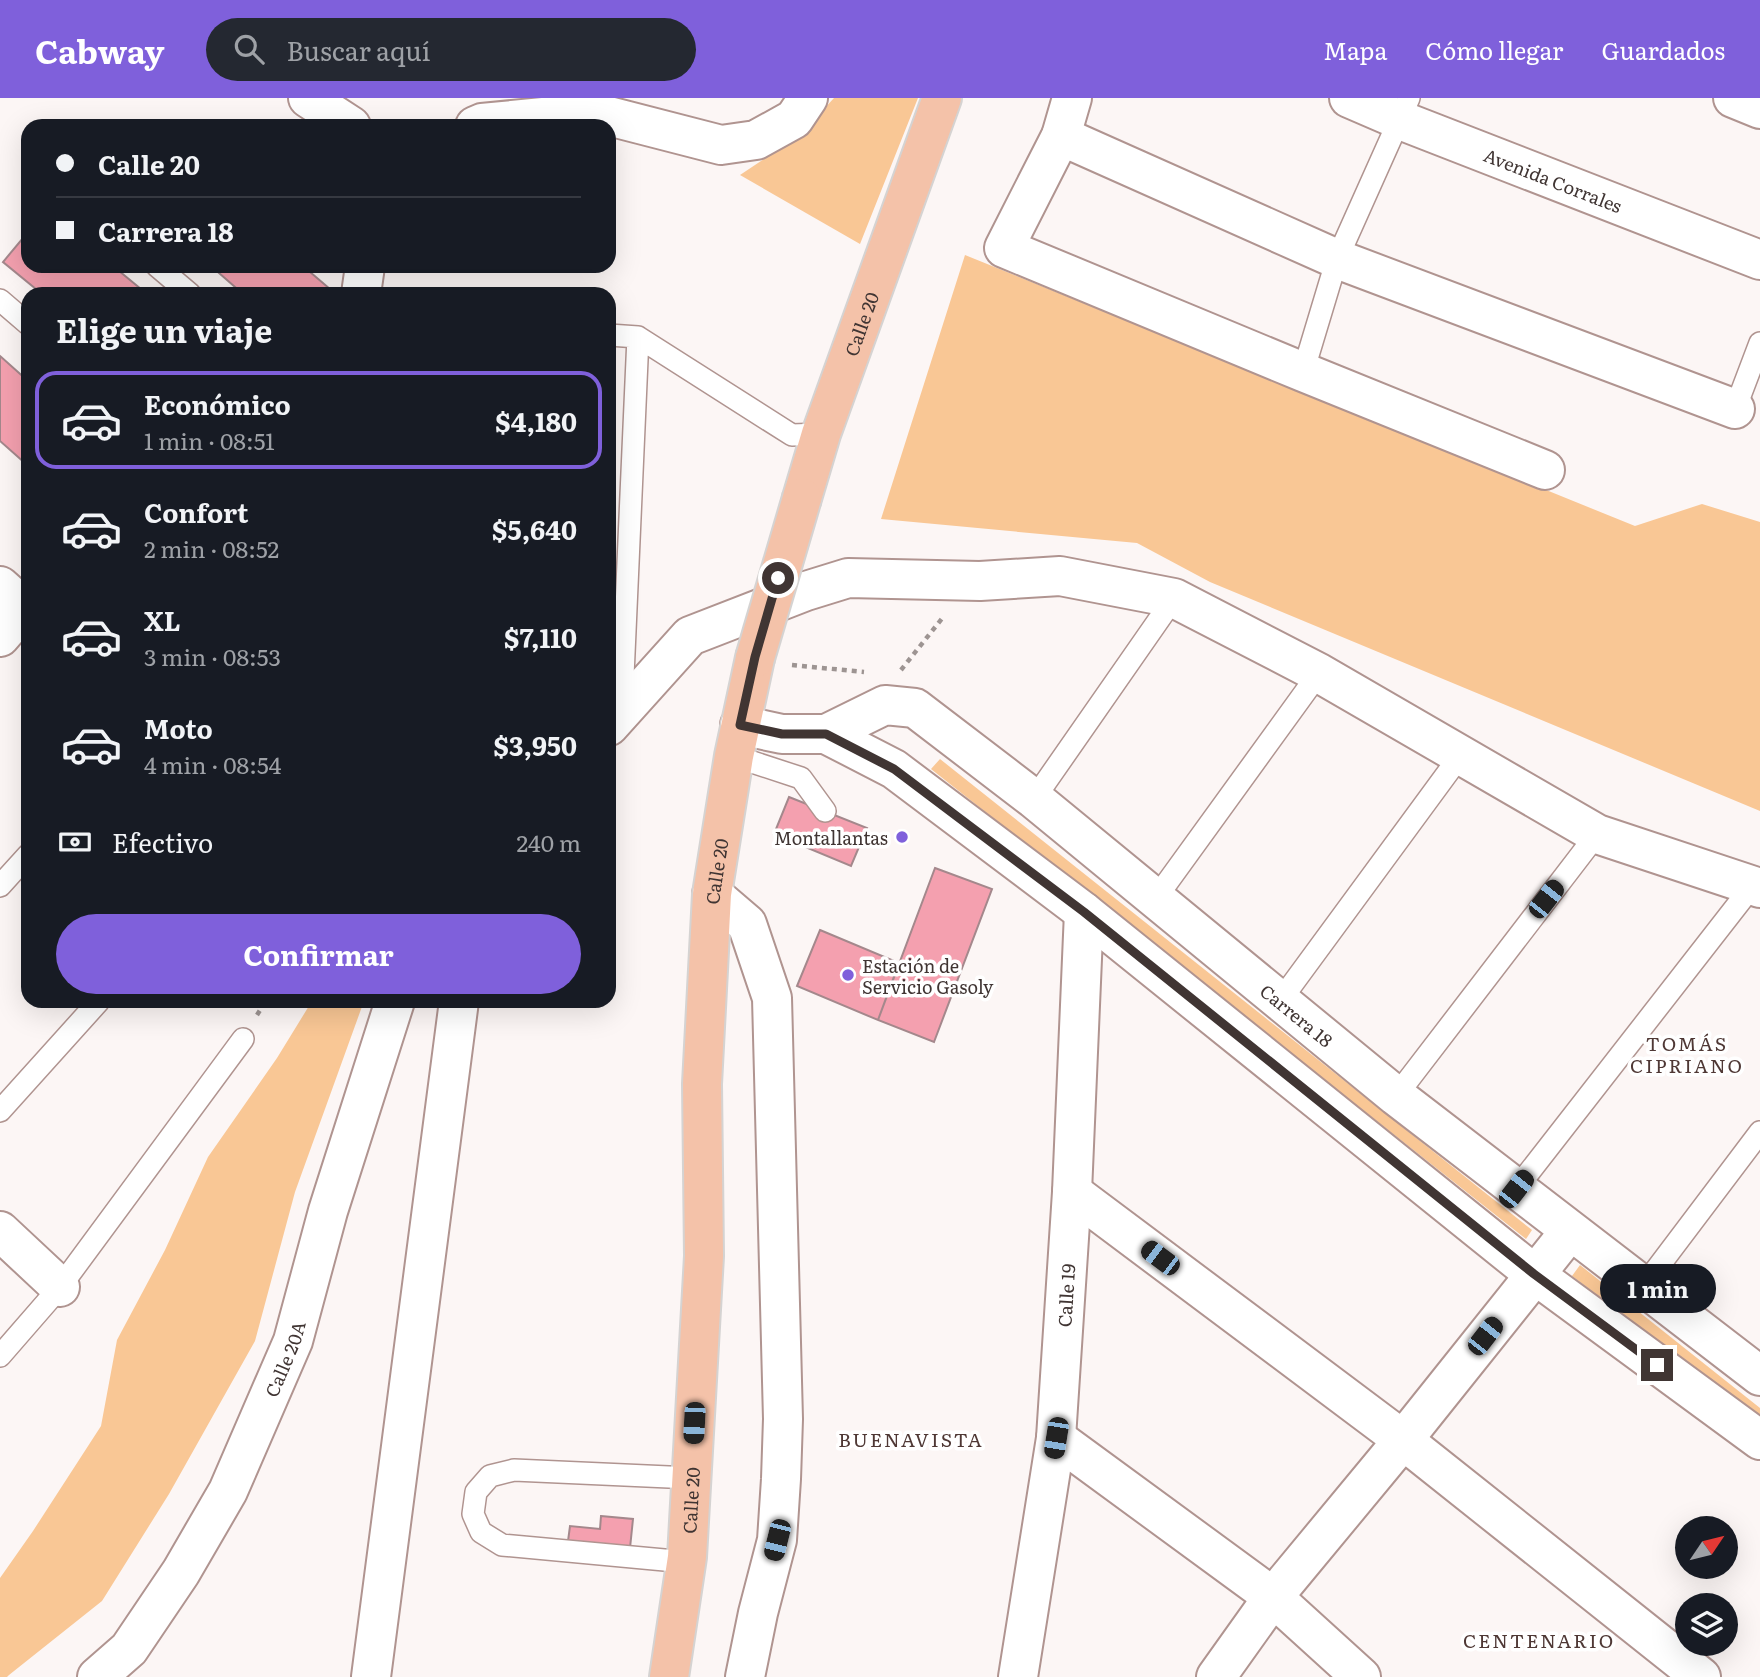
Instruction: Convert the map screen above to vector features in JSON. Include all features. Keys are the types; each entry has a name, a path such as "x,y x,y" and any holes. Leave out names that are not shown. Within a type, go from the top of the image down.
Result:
{"main road":[{"name":"Calle 20","path":"669,1677 686,1562 704,1256 702,1084 712,894 737,741 772,661 802,498 821,434 942,98"}],"street":[{"path":"308,98 340,119"},
{"path":"508,119 598,105 721,145 756,140 794,119 808,98"},
{"path":"1072,98 1061,136 1004,248 1545,470"},
{"name":"Avenida Corrales","path":"1349,98 1405,109 1760,260"},
{"path":"1732,98 1760,109"},
{"path":"1061,136 1337,259 1735,409"},
{"path":"616,718 690,636 848,578 980,581 1060,576 1174,598 1319,673 1597,834 1756,887"},
{"path":"0,637 18,601"},
{"path":"826,734 877,689"},
{"name":"Carrera 18","path":"877,689 915,708 1034,799 1396,1096 1760,1376"},
{"path":"737,741 782,734 826,734 894,769 1084,912 1534,1274 1760,1440"},
{"path":"712,894 747,924 772,998 783,1419 781,1479 777,1540 745,1677"},
{"name":"Calle 19","path":"1018,1677 1056,1438 1072,1192 1084,912"},
{"name":"Calle 20A","path":"97,1677 129,1649 181,1572 228,1491 293,1341 328,1211 393,1008"},
{"path":"370,1677 458,1008"},
{"path":"1072,1192 1403,1440 1701,1677"},
{"path":"0,1231 60,1287"},
{"path":"1216,1677 1273,1597 1570,1231"},
{"path":"1056,1438 1273,1597 1361,1677"}],"lane":[{"path":"1303,372 1337,259 1405,109"},
{"path":"165,273 182,287"},
{"path":"0,300 21,318"},
{"path":"616,335 638,337 792,435 821,434"},
{"path":"616,683 623,676 638,337"},
{"path":"1735,409 1760,343"},
{"path":"1034,799 1174,598"},
{"path":"1156,898 1319,673"},
{"path":"737,741 801,779 825,811"},
{"path":"1280,1001 1460,756"},
{"path":"1396,1096 1597,834"},
{"path":"0,886 21,863"},
{"path":"1516,1189 1756,887"},
{"path":"0,1111 93,1008"},
{"path":"0,1356 60,1287 243,1039"},
{"path":"1643,1287 1760,1132"},
{"path":"686,1562 502,1545 481,1532 473,1514 476,1492 490,1476 514,1470 691,1478"}],"path":[{"path":"772,661 877,689 897,676 959,598 980,581"}],"shaded area":[{"path":"834,98 918,98 860,244 740,175 800,135"},
{"path":"965,255 1635,526 1702,504 1760,522 1760,811 1210,582 1137,543 881,519"},
{"path":"940,759 1532,1230 1526,1239 931,769"},
{"path":"308,1008 361,1008 295,1192 255,1341 169,1494 102,1601 7,1677 0,1677 0,1578 101,1426 117,1340 165,1250 208,1157 277,1058"},
{"path":"1580,1265 1760,1408 1760,1418 1572,1276"}],"building":[{"path":"21,240 21,273 122,273 138,287 33,287 3,262"},
{"path":"219,273 311,273 328,287 235,287"},
{"path":"0,356 21,375 21,460 0,441"},
{"path":"789,797 867,828 851,866 774,834"},
{"path":"935,868 992,889 934,1042 878,1020"},
{"name":"Estación de Servicio Gasoly","path":"820,930 899,963 878,1020 797,986"},
{"path":"601,1516 633,1519 630,1548 568,1541 570,1526 600,1529"}],"place":[{"name":"Montallantas","path":"902,837"},
{"name":"Estación de Servicio Gasoly","path":"848,975"}],"district":[{"name":"TOMÁS CIPRIANO","path":"1687,1054"},
{"name":"BUENAVISTA","path":"911,1439"},
{"name":"CENTENARIO","path":"1539,1640"}],"route":[{"path":"778,578 755,657 740,725 782,734 826,734 894,769 1084,912 1534,1274 1657,1365"}]}
